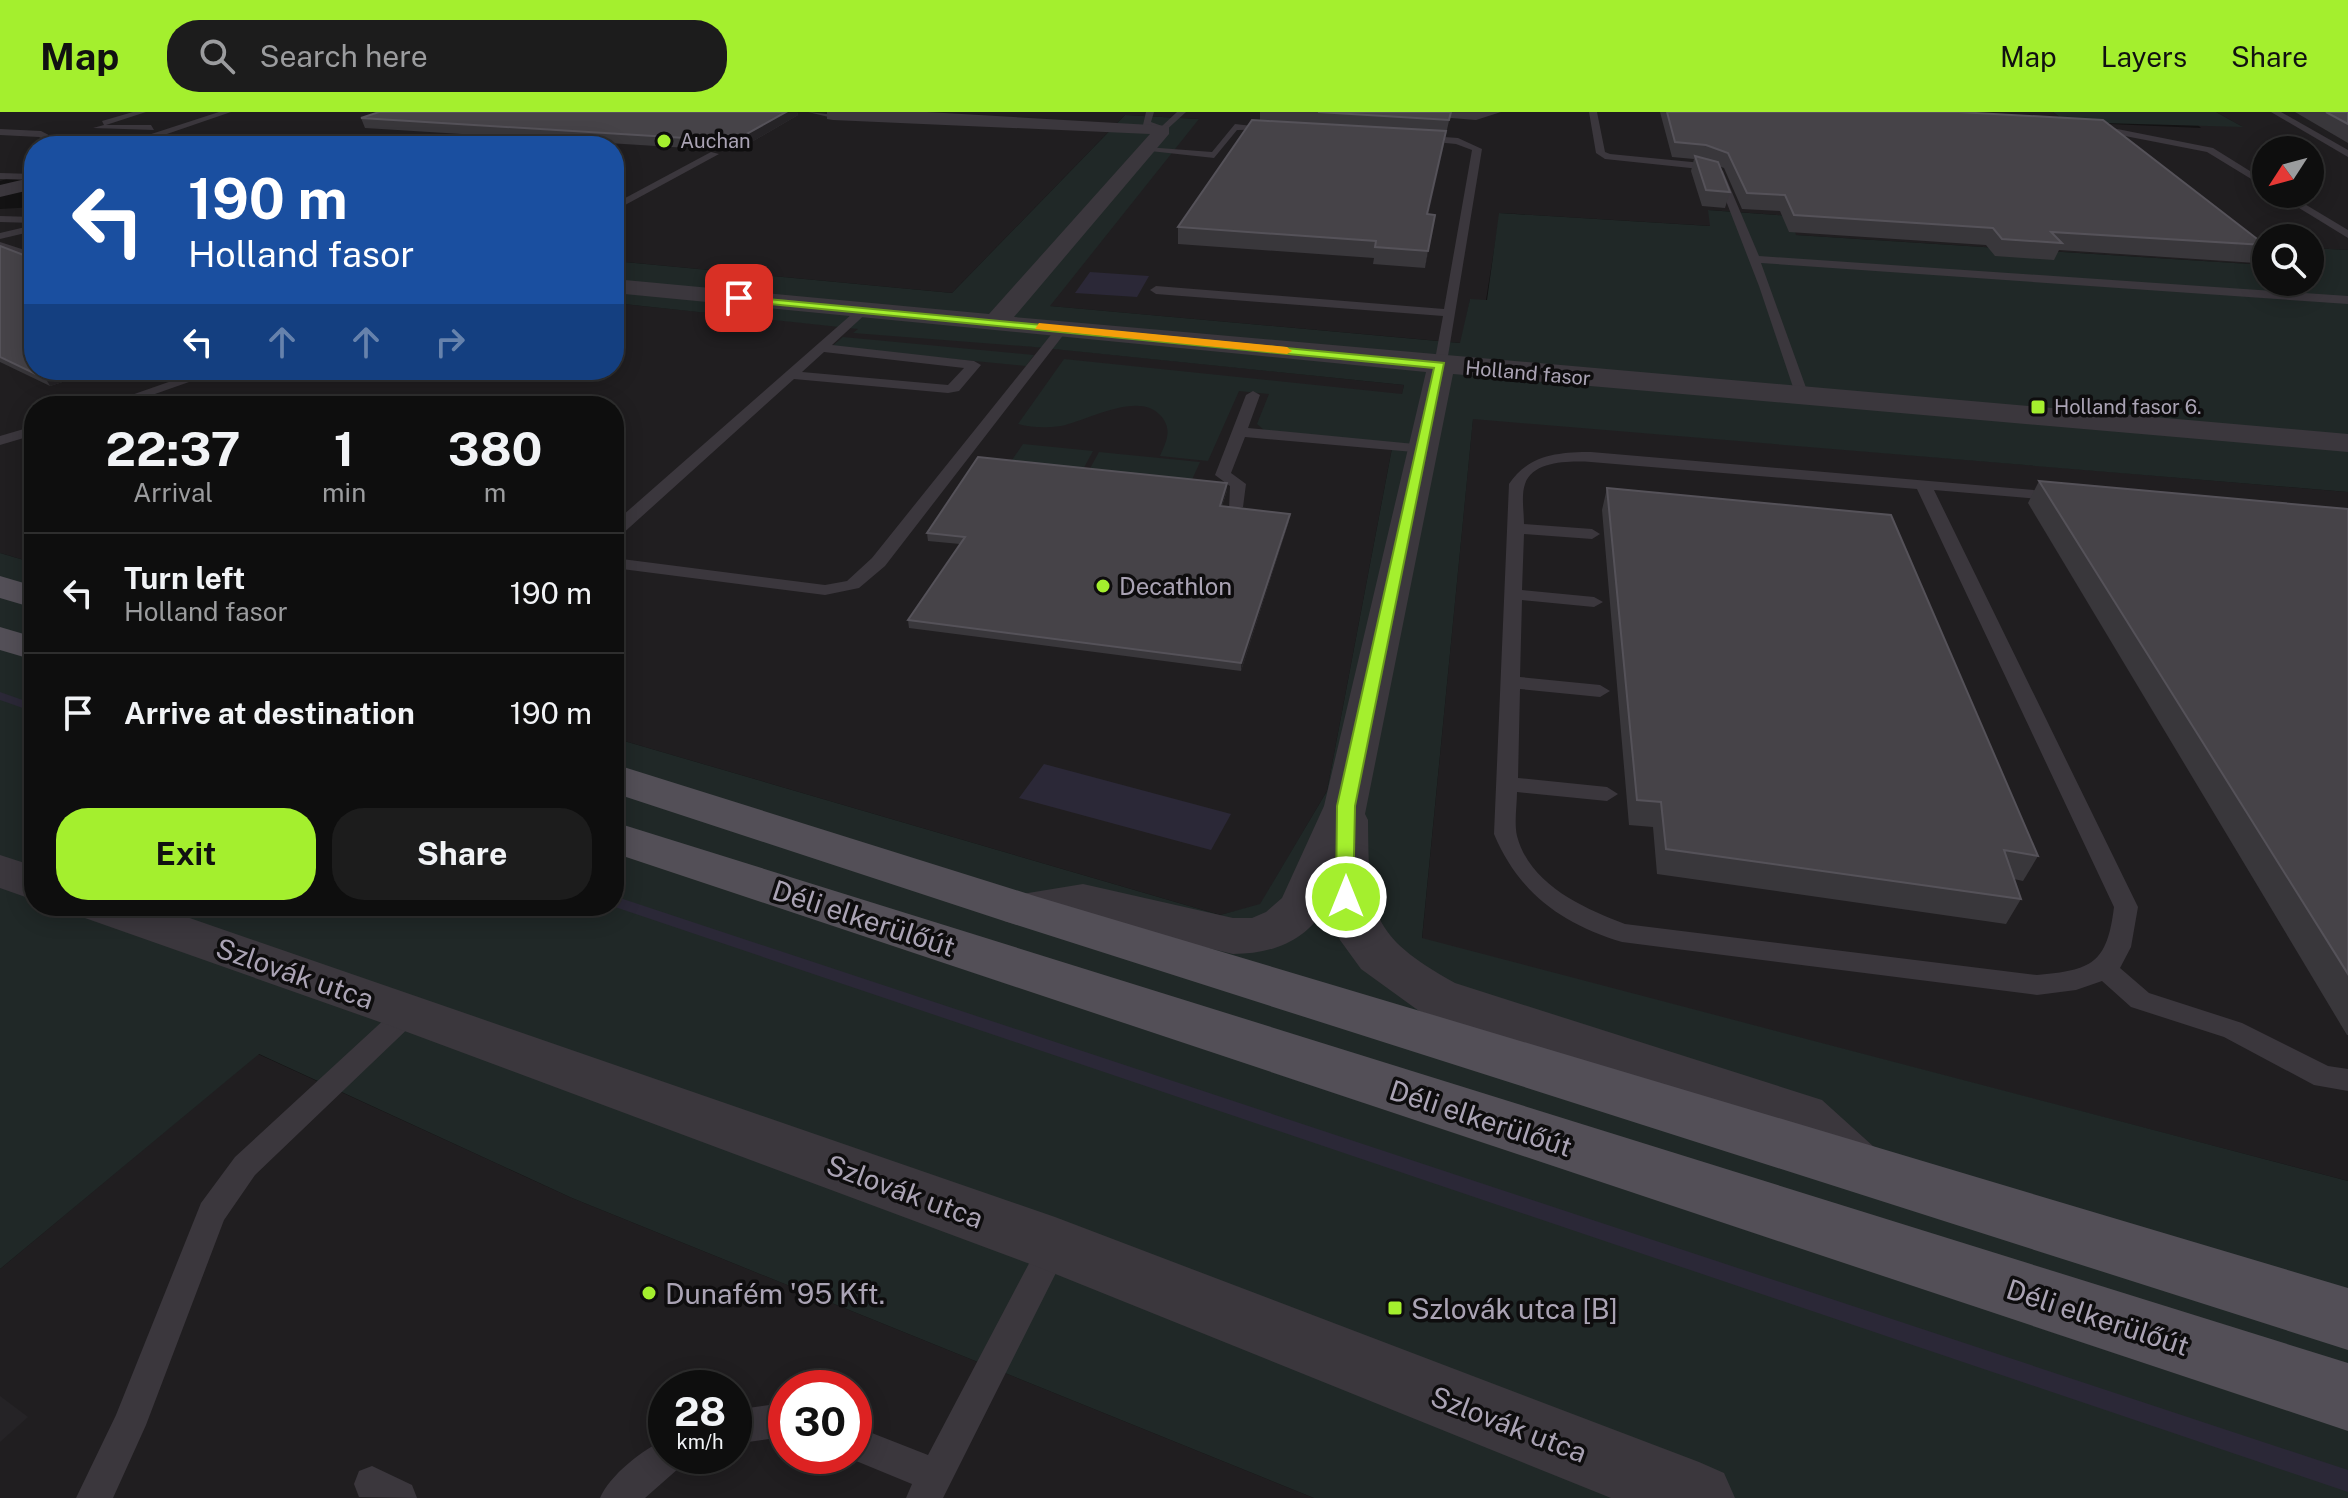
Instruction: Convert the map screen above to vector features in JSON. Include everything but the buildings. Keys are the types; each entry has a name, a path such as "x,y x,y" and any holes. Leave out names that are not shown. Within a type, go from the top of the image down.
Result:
{"main road":[{"path":"0,587 24,594"},
{"path":"0,638 24,646"},
{"path":"624,781 1021,909 2348,1319"},
{"name":"Déli elkerülőút","path":"624,840 2348,1397"}],"street":[{"path":"833,115 884,114 1163,130"},
{"path":"996,322 1163,130"},
{"path":"0,191 24,185"},
{"path":"0,197 24,195"},
{"name":"Holland fasor","path":"624,287 1441,365 2348,443"},
{"path":"1021,909 1083,901 1195,929 1256,936 1283,925 1301,908 1346,806 1441,365"},
{"path":"1346,806 1346,897 1357,926 1378,955 1401,977 1437,997 1802,1117 1853,1165"},
{"path":"0,871 24,879"},
{"name":"Szlovák utca","path":"131,916 409,1012 1055,1245 1699,1498"}],"lane":[{"path":"142,112 97,128 148,129 201,112"},
{"path":"150,136 227,112"},
{"path":"812,112 833,115"},
{"path":"1150,112 1146,123 1163,130 1182,112"},
{"path":"1381,112 1466,117 1497,112"},
{"path":"1593,112 1601,153 1608,157 1702,166 1720,173 1802,396"},
{"path":"2275,112 2348,154"},
{"path":"2080,125 2194,145 2210,150 2252,176"},
{"path":"1146,150 1214,155 1235,127 1293,130"},
{"path":"23,133 48,128"},
{"path":"0,132 41,136"},
{"path":"58,136 66,133"},
{"path":"1408,137 1458,141 1477,149 1447,313 1441,365"},
{"path":"624,203 714,154"},
{"path":"0,176 24,177"},
{"path":"2304,208 2348,235"},
{"path":"0,219 24,220"},
{"path":"0,236 24,230"},
{"path":"0,245 24,253"},
{"path":"1754,259 2348,300"},
{"path":"1156,290 1447,313"},
{"path":"624,523 864,310"},
{"path":"624,564 825,590 853,587 866,579 1062,329"},
{"path":"792,375 952,389 974,365 822,348"},
{"path":"822,377 851,351"},
{"path":"840,379 868,353"},
{"path":"859,381 886,354"},
{"path":"887,384 913,357"},
{"path":"906,386 931,358"},
{"path":"924,387 948,360"},
{"path":"137,396 186,380"},
{"path":"1235,507 1238,484 1223,475 1253,395"},
{"path":"1238,432 1425,449"},
{"path":"0,441 24,433"},
{"path":"1923,484 2126,907 2119,952 2107,971 2073,982 2037,985 1622,933 1560,906 1514,861 1505,834 1517,484 1522,474 1543,462 1559,458 1591,457 1923,484 2078,498"},
{"path":"1515,528 1592,534"},
{"path":"1513,594 1594,602"},
{"path":"1510,682 1600,691"},
{"path":"1507,784 1607,794"},
{"path":"2107,971 2140,1000 2233,1030 2324,1077 2348,1080"},
{"path":"94,1498 129,1425 212,1213 245,1166 409,1012"},
{"path":"872,1453 929,1486 1055,1245"},
{"path":"618,1498 648,1472"}],"shaded area":[{"path":"0,112 2053,112 2066,122 2201,128 2198,125 2241,126 2216,112 2348,112 2348,250 2324,249 2324,224 2252,224 2252,264 1795,235 1791,216 1709,210 1711,226 1500,213 1486,300 1470,300 1461,343 1049,306 1198,119 1125,115 952,293 624,262 624,136 24,136 24,174 0,181"},
{"path":"2053,112 2216,112 2243,127 2066,122"},
{"path":"1125,115 1199,119 1050,306 1460,343 1470,299 1487,300 1499,213 1710,226 1708,210 1791,216 1796,235 2252,264 2252,296 2324,296 2324,249 2348,250 2348,492 1473,419 1422,938 2348,1181 2348,1498 1314,1498 572,1198 259,1054 0,1269 0,553 24,560 24,916 624,916 624,741 1220,915 1260,904 1327,791 1393,443 1264,430 1257,424 1269,394 1239,391 1208,461 1160,456 1167,436 1165,421 1151,409 1140,406 1112,409 1061,426 1018,424 1064,359 1402,394 1404,385 1034,347 853,333 858,329 624,304 624,262 952,293"},
{"path":"24,208 24,380 624,380 624,304 1404,385 1327,791 1260,905 1220,915 624,741 624,396 24,396 24,560 0,553 0,209"},
{"path":"1090,272 1149,276 1137,297 1075,293"},
{"path":"843,337 1034,355 1026,366 831,347"},
{"path":"1473,418 2348,492 2348,1181 1422,939"},
{"path":"1023,444 1093,451 1081,473 1008,466"},
{"path":"1099,452 1200,462 1190,484 1087,474"},
{"path":"1044,764 1231,814 1211,850 1019,798"},
{"path":"258,1054 572,1198 1314,1498 0,1498 0,1269"}],"waterway":[{"path":"0,696 24,704"},
{"path":"624,904 2348,1481"}],"slow traffic":[{"path":"1039,326 1287,351"}],"place":[{"name":"Auchan","path":"664,141"},
{"name":"Holland fasor 6.","path":"2038,407"},
{"name":"Decathlon","path":"1103,586"},
{"name":"Dunafém '95 Kft.","path":"649,1293"},
{"name":"Szlovák utca [B]","path":"1395,1308"}],"route":[{"path":"739,298 1441,365 1346,806 1346,897"}]}
